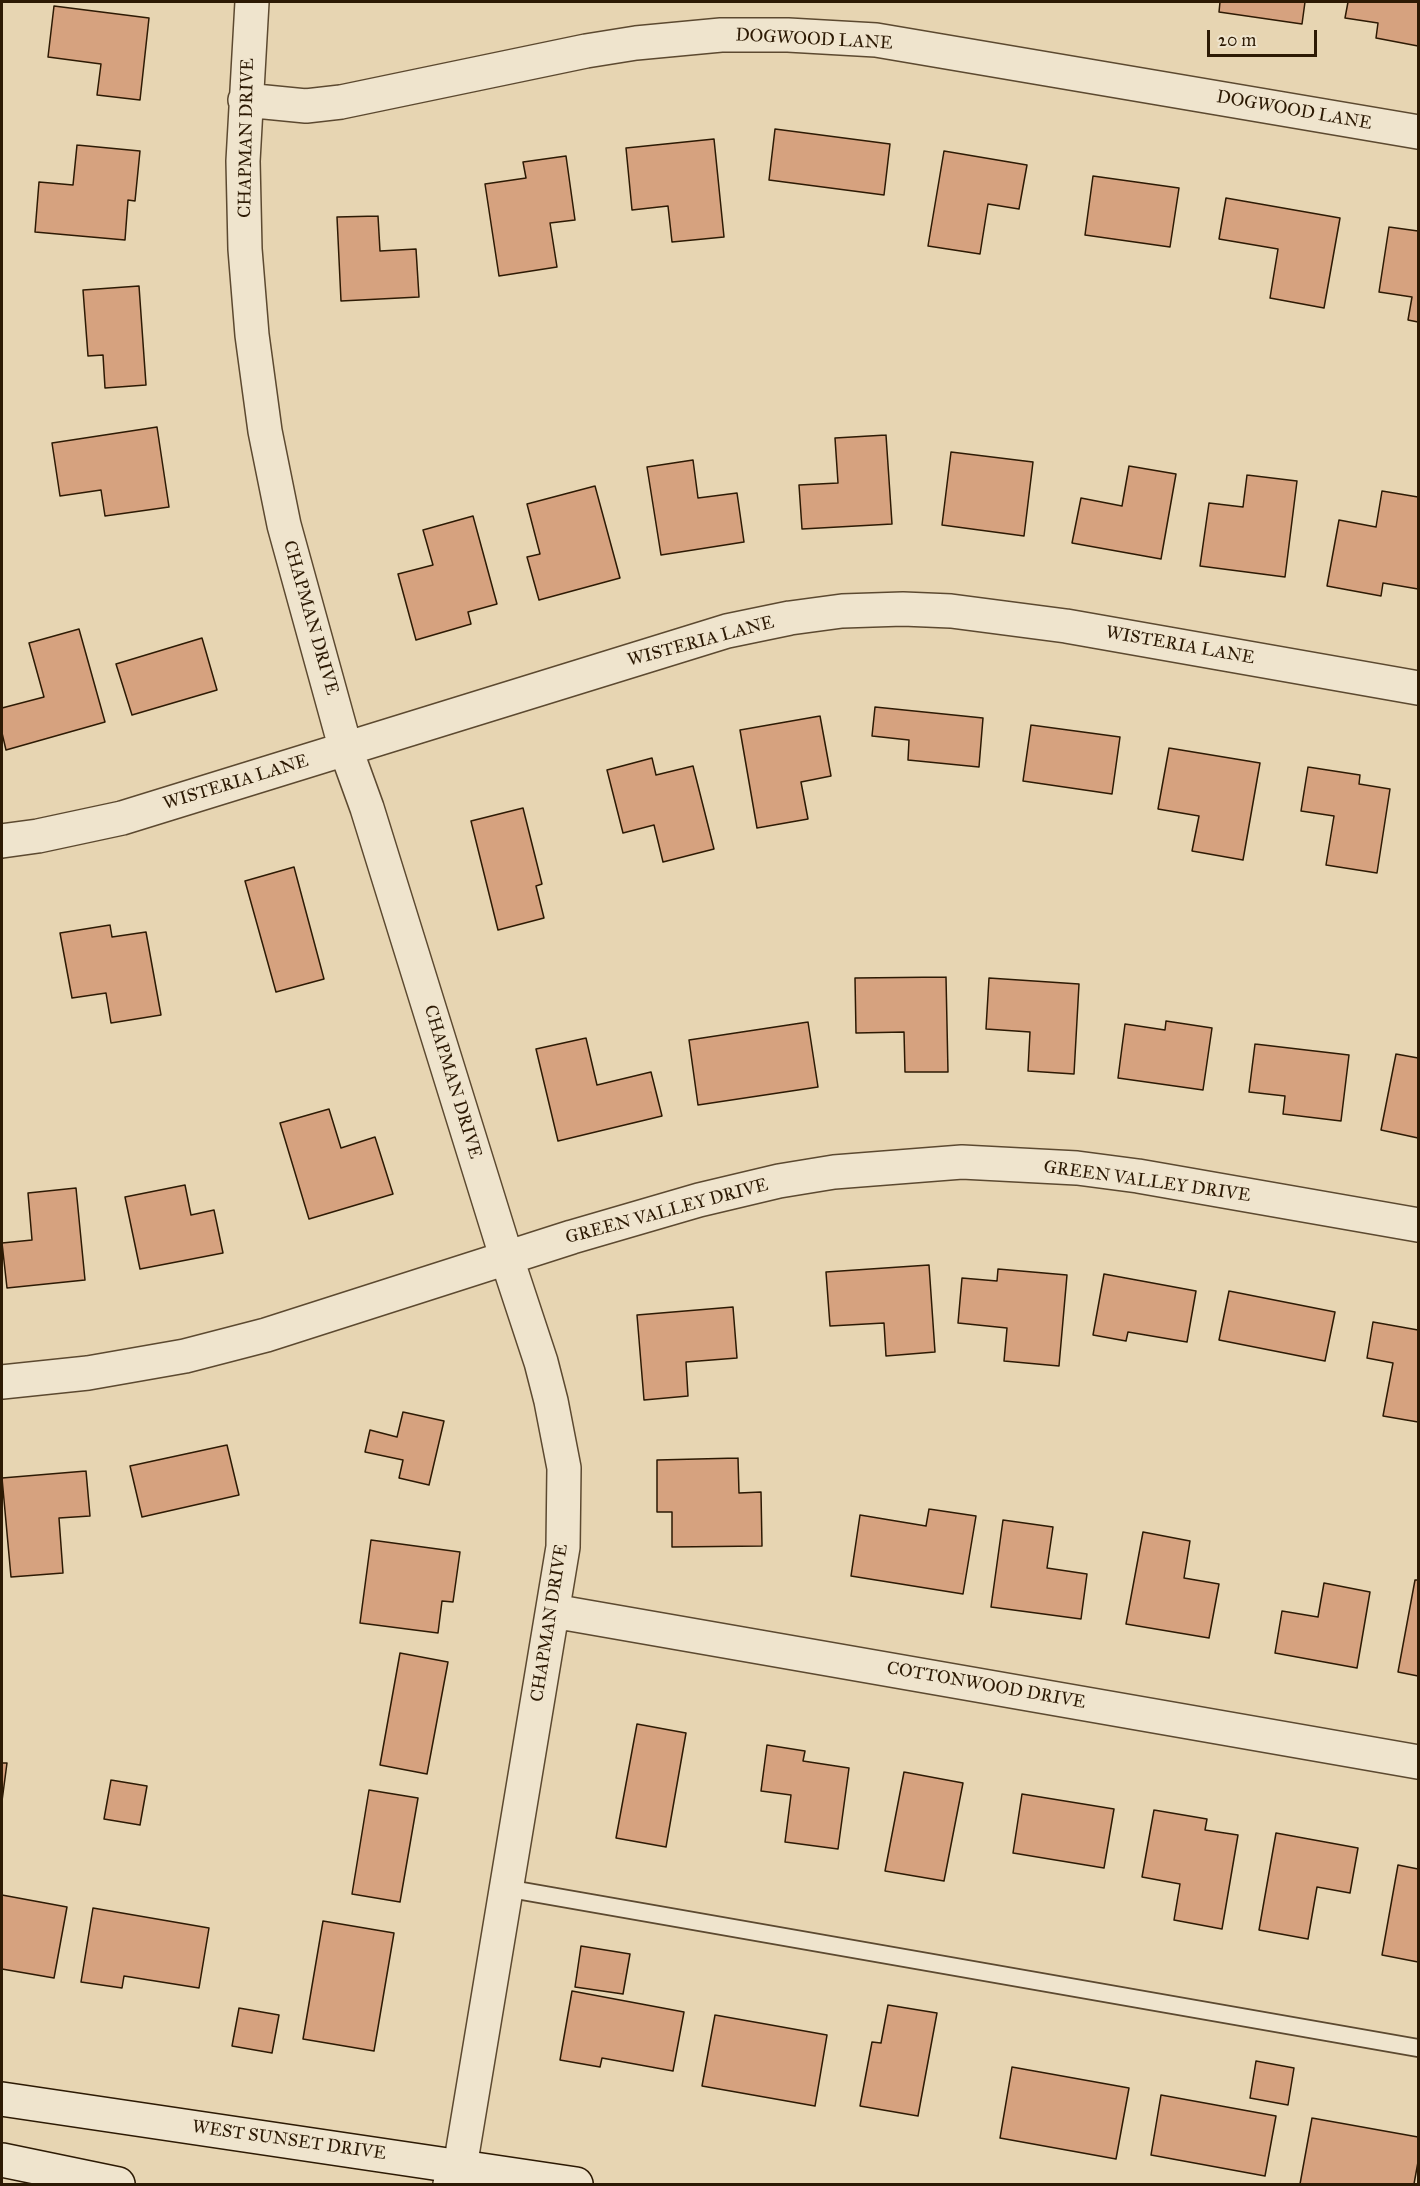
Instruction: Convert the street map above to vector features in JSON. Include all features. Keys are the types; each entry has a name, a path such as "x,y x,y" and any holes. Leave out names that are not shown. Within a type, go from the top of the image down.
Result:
{"street":[{"name":"CHAPMAN DRIVE","path":"252,2 243,160 245,249 252,335 265,431 284,525 346,750 367,808 541,1362 564,1468 563,1547 458,2179"},
{"name":"DOGWOOD LANE","path":"245,100 306,106 341,102 586,51 636,43 721,35 788,35 876,40 1419,132"},
{"name":"WISTERIA LANE","path":"2,841 38,836 122,818 727,631 790,618 842,611 951,610 1066,626 1419,688"},
{"name":"GREEN VALLEY DRIVE","path":"2,1382 88,1373 185,1356 266,1335 572,1237 699,1200 779,1181 834,1172 962,1162 1088,1169 1419,1225"},
{"name":"COTTONWOOD DRIVE","path":"553,1611 1419,1762"},
{"name":"WEST SUNSET DRIVE","path":"2,2099 458,2179 576,2184"},
{"path":"2,2160 118,2184"}],"lane":[{"path":"505,1888 1419,2048"}],"building":[{"path":"1220,2 1305,2 1302,24 1219,12"},
{"path":"1348,2 1418,2 1418,46 1376,38 1378,23 1345,18"},
{"path":"54,6 149,18 140,100 97,95 101,64 48,57"},
{"path":"775,129 890,144 884,195 769,180"},
{"path":"714,139 724,237 672,242 668,206 632,210 626,148"},
{"path":"77,145 140,151 135,201 128,200 125,240 35,232 39,182 73,185"},
{"path":"944,151 1027,165 1019,209 988,204 980,254 928,246"},
{"path":"566,156 575,220 550,223 557,267 499,276 485,184 526,178 523,162"},
{"path":"1093,176 1179,188 1170,247 1085,235"},
{"path":"1226,198 1340,218 1324,308 1270,298 1278,249 1219,239"},
{"path":"378,216 380,251 416,249 419,297 341,301 337,217"},
{"path":"1389,227 1418,231 1418,322 1408,320 1412,297 1379,292"},
{"path":"139,286 146,385 105,388 103,355 88,356 83,290"},
{"path":"157,427 169,507 105,516 101,490 60,496 52,443"},
{"path":"886,435 892,524 802,529 799,485 838,483 835,438"},
{"path":"951,452 1033,462 1024,536 942,525"},
{"path":"693,460 698,498 737,493 744,542 661,555 647,467"},
{"path":"1129,466 1176,474 1161,559 1072,543 1081,498 1122,506"},
{"path":"1247,475 1297,481 1285,577 1200,566 1209,503 1243,507"},
{"path":"595,486 620,578 539,600 527,557 540,554 527,504"},
{"path":"1382,491 1418,497 1418,589 1383,583 1381,596 1327,586 1339,520 1376,527"},
{"path":"473,516 497,604 468,612 471,624 416,640 398,574 433,565 423,530"},
{"path":"79,629 105,722 6,750 2,733 2,708 44,697 29,643"},
{"path":"202,638 217,690 132,715 116,664"},
{"path":"875,707 983,718 979,767 908,760 909,740 872,736"},
{"path":"820,716 831,776 801,782 808,819 757,828 740,730"},
{"path":"1031,725 1120,737 1112,794 1023,781"},
{"path":"1169,748 1260,763 1243,860 1192,851 1199,816 1158,809"},
{"path":"652,758 656,775 693,766 714,849 663,862 654,825 623,833 607,770"},
{"path":"1308,767 1360,775 1359,784 1390,789 1377,873 1326,865 1334,816 1301,811"},
{"path":"523,808 542,884 536,886 544,918 498,930 471,821"},
{"path":"294,867 324,979 276,992 245,881"},
{"path":"110,925 112,937 146,932 161,1015 111,1023 106,993 72,998 60,933"},
{"path":"946,977 948,1072 905,1072 904,1032 856,1033 855,978"},
{"path":"989,978 1079,984 1074,1074 1028,1071 1030,1032 986,1029"},
{"path":"1166,1021 1212,1028 1203,1090 1118,1078 1125,1024 1165,1030"},
{"path":"808,1022 818,1087 698,1105 689,1040"},
{"path":"586,1038 597,1085 651,1072 662,1116 558,1141 536,1049"},
{"path":"1255,1044 1349,1055 1341,1121 1283,1114 1285,1096 1249,1092"},
{"path":"1396,1054 1418,1058 1418,1138 1381,1130"},
{"path":"329,1109 341,1148 375,1137 393,1194 309,1219 280,1123"},
{"path":"185,1185 191,1215 214,1210 223,1253 140,1269 125,1197"},
{"path":"76,1188 85,1280 7,1288 2,1243 32,1240 28,1193"},
{"path":"929,1265 935,1352 886,1356 884,1323 830,1326 826,1272"},
{"path":"998,1269 1067,1275 1059,1366 1004,1361 1007,1328 958,1323 962,1278 997,1281"},
{"path":"1104,1274 1196,1291 1187,1342 1128,1332 1126,1341 1093,1335"},
{"path":"1229,1291 1335,1312 1325,1361 1219,1340"},
{"path":"733,1307 737,1358 686,1362 688,1396 644,1400 637,1315"},
{"path":"1373,1322 1418,1330 1418,1422 1383,1416 1393,1363 1367,1358"},
{"path":"403,1412 444,1421 429,1485 399,1478 403,1460 365,1452 370,1430 397,1437"},
{"path":"227,1445 239,1495 142,1517 130,1466"},
{"path":"738,1458 739,1493 761,1492 762,1546 672,1547 672,1512 657,1512 657,1460"},
{"path":"86,1471 90,1516 59,1518 63,1573 11,1577 2,1478"},
{"path":"929,1509 976,1516 963,1594 851,1576 860,1515 926,1526"},
{"path":"1003,1520 1053,1527 1047,1568 1087,1574 1081,1619 991,1607"},
{"path":"1143,1532 1190,1541 1184,1578 1219,1584 1209,1638 1126,1624"},
{"path":"371,1540 460,1552 453,1602 442,1601 438,1633 360,1623"},
{"path":"1415,1580 1418,1580 1418,1676 1398,1672"},
{"path":"1324,1583 1370,1592 1357,1668 1275,1653 1282,1611 1318,1617"},
{"path":"400,1653 448,1662 427,1774 380,1765"},
{"path":"637,1724 686,1733 666,1847 616,1838"},
{"path":"767,1745 805,1751 803,1761 849,1768 838,1849 785,1842 791,1795 761,1791"},
{"path":"2,1763 7,1763 2,1801"},
{"path":"904,1772 963,1783 944,1881 885,1871"},
{"path":"111,1780 147,1786 140,1825 104,1819"},
{"path":"369,1790 418,1798 400,1902 352,1894"},
{"path":"1022,1794 1114,1809 1104,1868 1013,1853"},
{"path":"1154,1810 1207,1819 1205,1830 1238,1835 1222,1929 1174,1920 1180,1884 1142,1877"},
{"path":"1276,1833 1358,1848 1350,1893 1317,1887 1308,1939 1259,1930"},
{"path":"1398,1865 1418,1869 1418,1962 1382,1955"},
{"path":"2,1895 67,1907 54,1978 2,1969"},
{"path":"93,1908 209,1928 199,1988 124,1976 122,1988 81,1982"},
{"path":"323,1921 394,1933 374,2051 303,2039"},
{"path":"581,1946 630,1954 623,1994 575,1987"},
{"path":"572,1991 684,2012 673,2071 602,2058 600,2067 560,2060"},
{"path":"888,2005 937,2013 918,2116 860,2106 872,2042 881,2043"},
{"path":"239,2008 279,2015 272,2053 232,2046"},
{"path":"715,2015 827,2035 815,2106 702,2086"},
{"path":"1256,2061 1294,2068 1288,2105 1250,2098"},
{"path":"1012,2067 1129,2088 1116,2159 1000,2138"},
{"path":"1161,2095 1276,2116 1265,2176 1151,2155"},
{"path":"1312,2118 1418,2137 1418,2162 1414,2184 1300,2184"}]}
